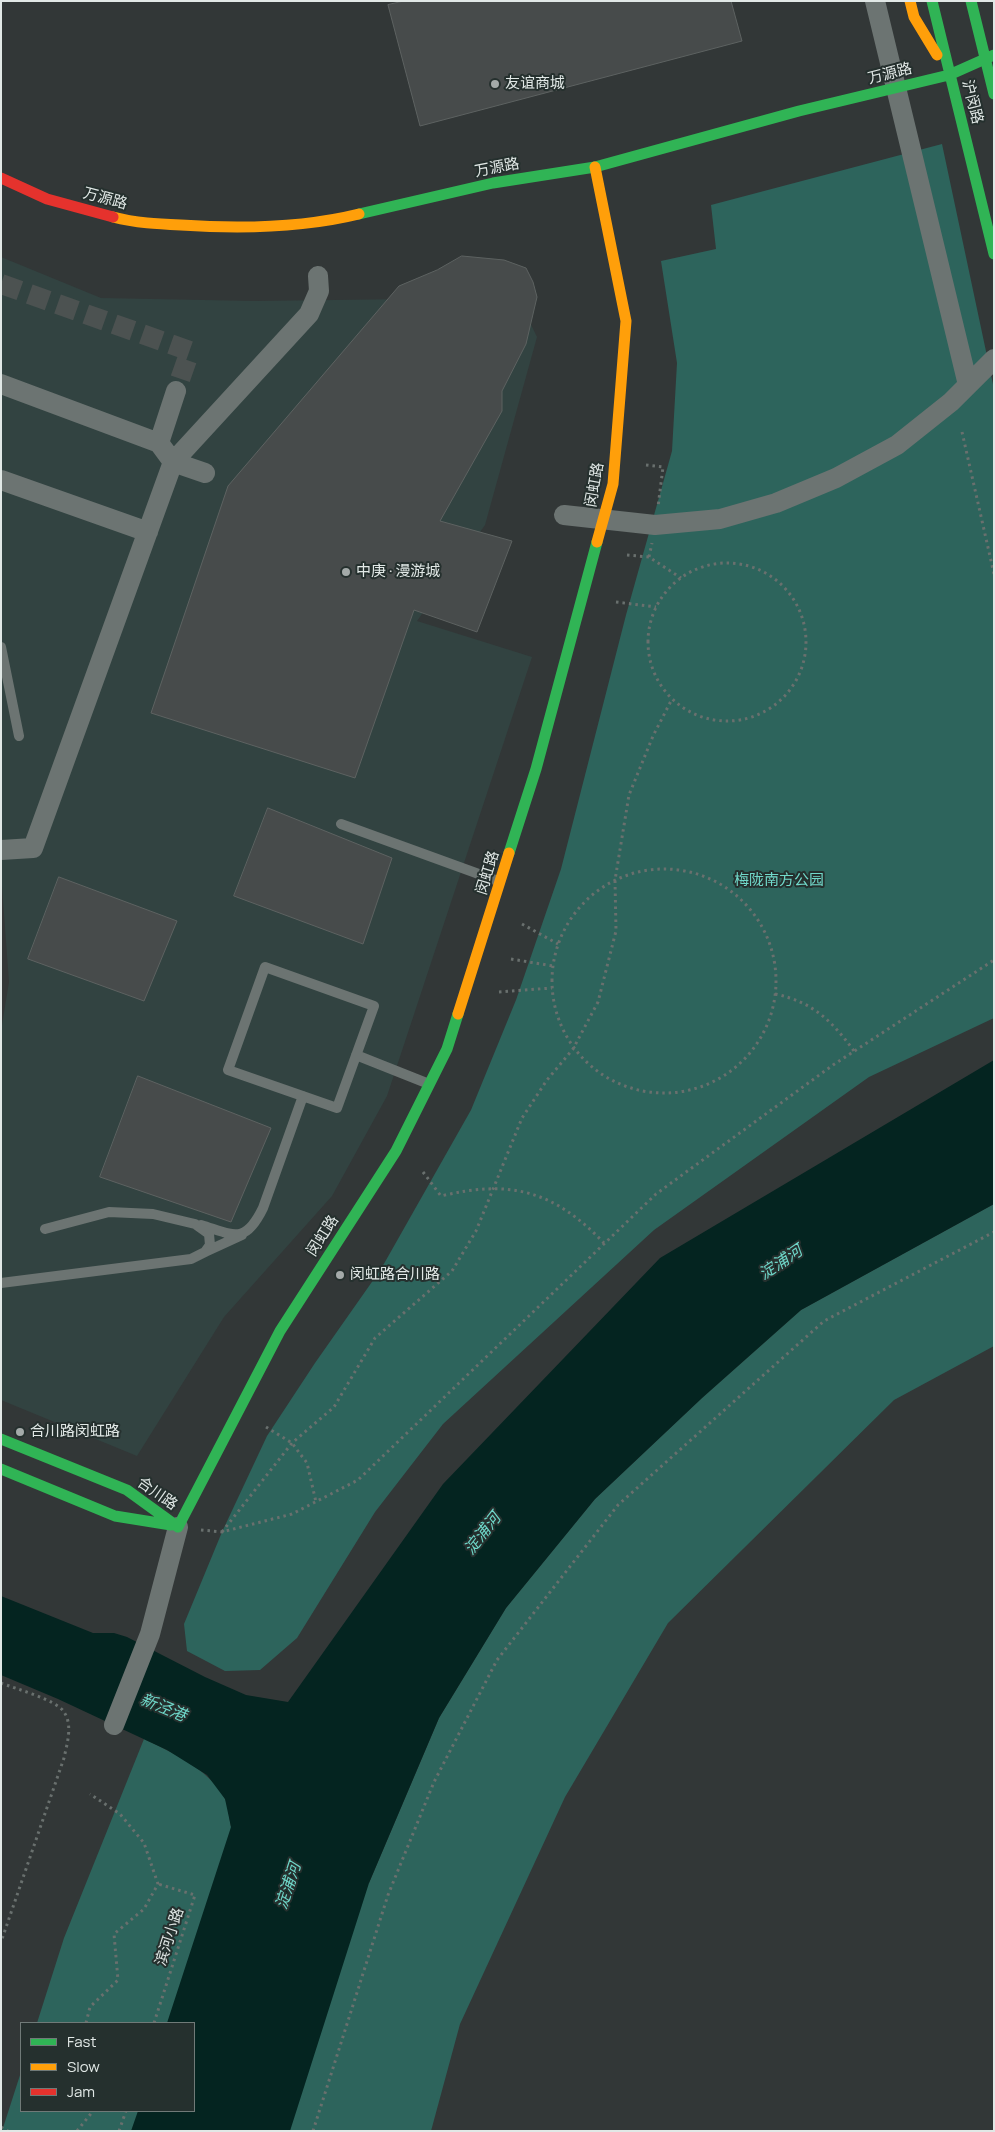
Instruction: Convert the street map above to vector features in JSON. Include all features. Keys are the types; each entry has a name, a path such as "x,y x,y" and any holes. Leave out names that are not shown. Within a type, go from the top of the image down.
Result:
{"main road":[{"name":"沪闵路","path":"910,1 914,17 949,75"},
{"name":"沪闵路","path":"932,1 994,254"},
{"path":"971,1 994,94"},
{"name":"万源路","path":"1,178 47,199 133,222 223,228 327,222 493,184 595,168 799,111 949,75 994,55"},
{"name":"闵虹路","path":"178,1526 280,1331 396,1151 447,1049 536,769 613,484 626,321 595,168"},
{"name":"合川路","path":"1,1439 127,1490 178,1526"},
{"name":"合川路","path":"1,1469 114,1516 178,1526"}],"street":[{"path":"875,1 968,385"},
{"path":"1,850 33,848 173,462 309,314 319,291 318,276"},
{"path":"564,515 655,525 720,519 776,503 836,478 897,446 951,402 994,359"},
{"path":"1,384 159,443 173,462 205,473"},
{"path":"159,443 176,391"},
{"path":"1,480 148,532"},
{"path":"114,1725 150,1634 178,1526"}],"lane":[{"path":"1,647 19,736"},
{"path":"340,824 501,882"},
{"path":"265,967 374,1006 356,1055 337,1108 228,1070 265,967"},
{"path":"356,1055 430,1084"},
{"path":"200,1254 245,1234 255,1225 263,1208 303,1096"},
{"path":"45,1229 109,1212 153,1214 233,1234 245,1234"},
{"path":"1,1283 191,1259 205,1252 210,1245 209,1234 195,1224"}],"path":[{"path":"962,432 994,574"},
{"path":"646,465 663,467 655,525"},
{"path":"627,555 649,557 681,578"},
{"path":"738,563 763,570 784,586 799,608 806,633 805,659 795,684 778,704 755,717 729,722 703,719 680,707 662,688 650,664 647,638 656,607 667,590 681,578 687,573 711,564 738,563"},
{"path":"616,602 656,607"},
{"path":"222,1532 292,1443 334,1407 375,1338 452,1271 476,1231 522,1118 547,1080 573,1049 598,1002 616,930 615,880 629,795 672,699"},
{"path":"656,869 677,869 711,879 735,893 750,908 762,926 771,945 776,966 775,994 773,1008 766,1028 756,1046 742,1063 725,1076 706,1086 686,1092 665,1094 623,1087 588,1064 573,1049 562,1030 555,1009 552,988 553,966 558,944 567,924 580,907 596,892 615,880 635,872 656,869"},
{"path":"522,924 558,944"},
{"path":"510,959 553,966"},
{"path":"178,1526 222,1532 292,1514 358,1480 656,1194 854,1051 994,960"},
{"path":"499,992 552,988"},
{"path":"775,994 793,998 811,1006 827,1019 854,1051"},
{"path":"423,1172 441,1196 469,1189 492,1188 506,1188 532,1193 556,1204 585,1224 604,1243"},
{"path":"313,2131 388,1895 434,1782 497,1660 618,1505 824,1321 994,1232"},
{"path":"266,1427 292,1443 307,1463 316,1502"},
{"path":"1,1683 59,1706 67,1718 68,1727 64,1758 1,1942"},
{"path":"86,2022 90,2008 118,1980 114,1934 144,1909 158,1884 144,1843 120,1814 90,1794"},
{"name":"滨河小路","path":"154,2022 195,1895 158,1884"},
{"path":"77,2131 92,2112"},
{"path":"119,2131 126,2112"},
{"path":"1,2127 8,2131"}],"shaded area":[{"path":"1,257 101,298 254,301 413,299 511,283 537,337 485,525 417,621 532,657 387,1096 332,1196 224,1317 137,1456 1,1400 1,1031 9,982 1,873"}],"green space":[{"name":"梅陇南方公园","path":"942,144 994,389 994,1018 869,1077 654,1230 443,1424 375,1512 297,1638 260,1670 225,1671 187,1651 184,1624 222,1532 267,1436 315,1363 381,1269 471,1110 516,1000 561,869 626,615 672,451 677,363 661,261 716,249 711,205"},
{"path":"994,1204 994,1346 894,1400 668,1623 565,1797 460,2024 431,2131 2,2131 20,2075 20,2112 195,2112 195,2022 37,2022 64,1938 144,1739 188,1762 217,1787 226,1800 231,1827 369,1883 439,1718 506,1608 595,1499 702,1398 801,1310"}],"water":[{"path":"994,1060 994,1204 801,1310 702,1398 595,1499 506,1608 439,1718 369,1883 290,2131 131,2131 138,2112 195,2112 195,2022 167,2022 231,1827 225,1799 207,1775 167,1750 58,1699 1,1675 1,1596 93,1633 114,1633 127,1637 205,1677 246,1695 288,1702 443,1484 660,1258"}],"building":[{"name":"友谊商城","path":"404,1 731,1 742,41 420,126 388,5"},
{"path":"462,256 504,260 526,268 533,282 537,297 526,344 502,391 502,411 440,521 512,541 477,632 414,610 355,778 151,713 228,486 399,286 437,270"},
{"path":"268,808 392,858 363,944 234,896"},
{"path":"59,877 177,921 144,1001 28,959"},
{"path":"138,1076 271,1128 231,1222 100,1177"}],"tunnel":[{"path":"1,284 190,351 176,391"}],"traffic: fast":[{"path":"932,1 994,254"},
{"path":"971,1 994,94"},
{"path":"359,214 493,183 595,167 799,111 949,75 994,55"},
{"path":"509,853 536,769 597,542"},
{"path":"178,1527 280,1331 396,1151 447,1049 458,1014"},
{"path":"1,1439 127,1490 178,1527"},
{"path":"1,1469 115,1516 171,1525"}],"traffic: slow":[{"path":"910,1 914,17 937,55"},
{"path":"595,167 626,321 613,484 597,542"},
{"path":"113,217 155,224 248,227 293,225 359,214"},
{"path":"458,1014 509,853"}],"traffic: jam":[{"path":"1,178 47,199 113,217"}],"place":[{"name":"友谊商城","path":"495,84"},
{"name":"中庚 · 漫游城","path":"346,572"},
{"name":"闵虹路合川路","path":"340,1275"},
{"name":"合川路闵虹路","path":"20,1432"}],"water label":[{"name":"淀浦河","path":"781,1263"},
{"name":"淀浦河","path":"483,1534"},
{"name":"新泾港","path":"163,1708"},
{"name":"淀浦河","path":"289,1886"}]}
